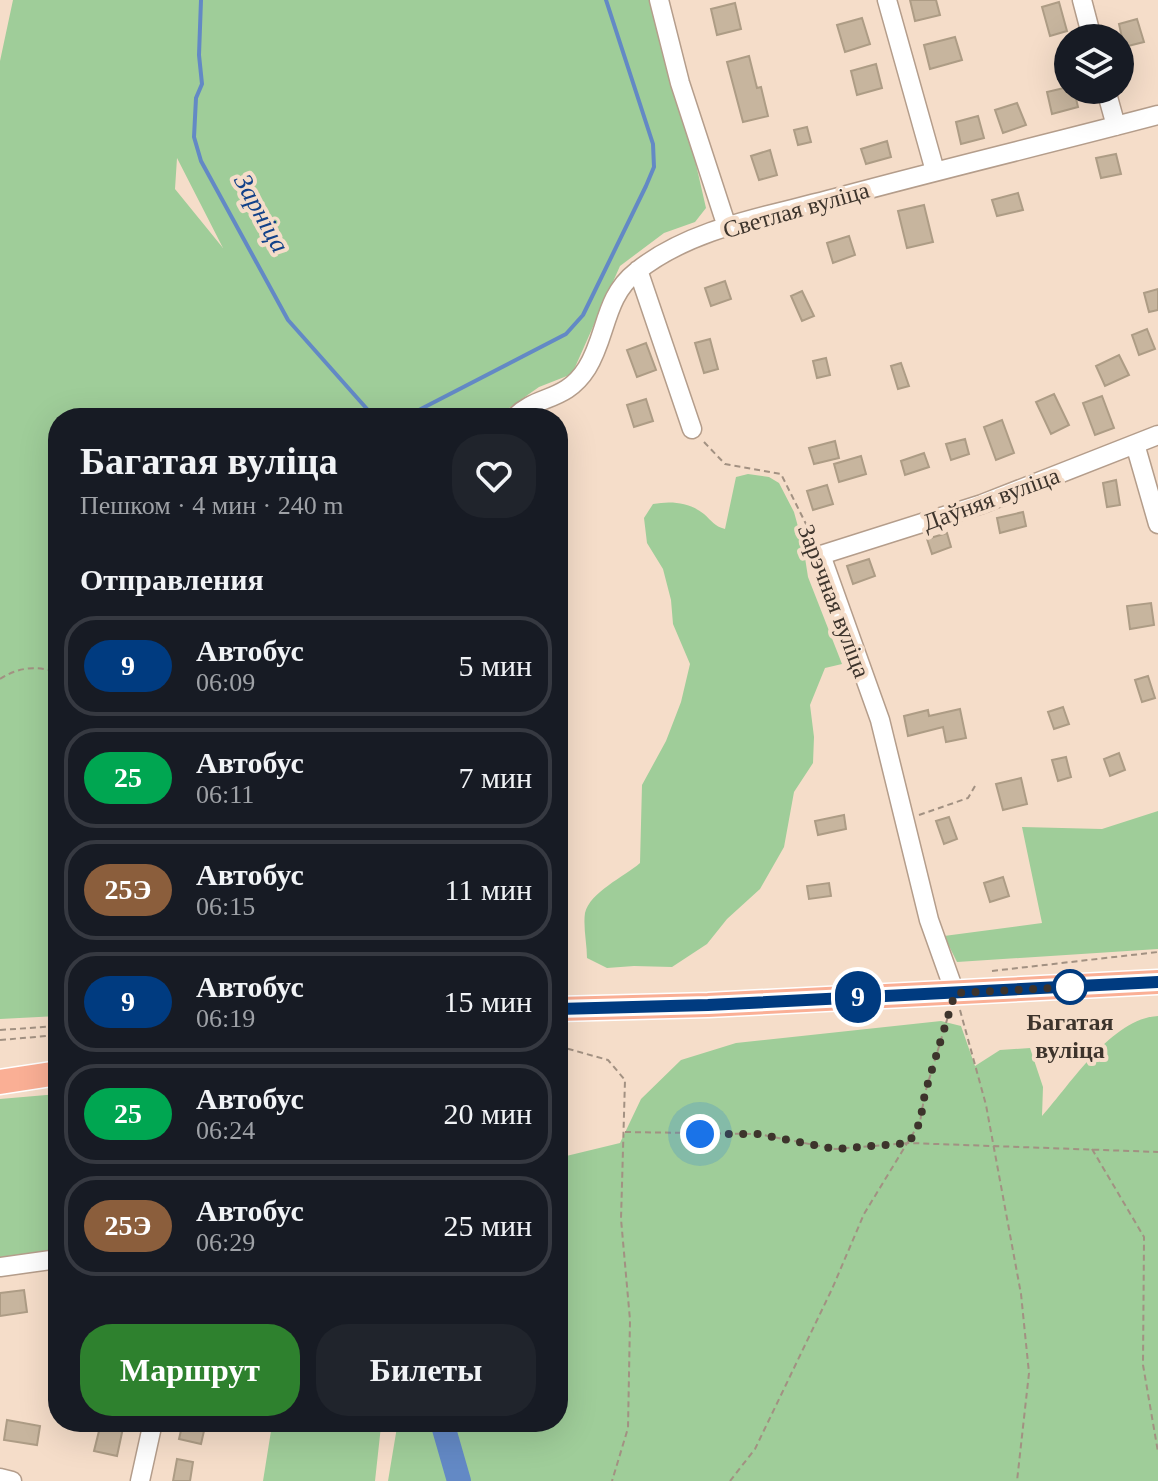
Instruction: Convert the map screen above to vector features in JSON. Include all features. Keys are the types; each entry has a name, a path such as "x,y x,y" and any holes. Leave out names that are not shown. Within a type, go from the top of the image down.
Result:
{"main road":[{"path":"568,1009 708,1005 1158,982"},
{"path":"0,1082 48,1075"}],"street":[{"path":"659,0 680,83 727,227"},
{"path":"887,0 935,171"},
{"path":"1082,0 1088,24"},
{"path":"1110,104 1116,126"},
{"name":"Светлая вуліца","path":"526,408 569,390 588,366 610,305 624,282 666,251 727,227 1158,115"},
{"path":"638,270 692,429"},
{"name":"Даўняя вуліца","path":"821,555 946,517 1044,482 1158,435"},
{"path":"1135,444 1158,524"},
{"name":"Зарэчная вуліца","path":"821,555 880,720 929,920 955,993"},
{"path":"0,1267 48,1260"},
{"path":"140,1481 151,1432"},
{"path":"0,1478 12,1481"}],"path":[{"name":"Зарэчная вуліца","path":"692,429 725,464 781,474 821,555"},
{"path":"0,679 26,668 48,669"},
{"path":"903,820 968,798 975,786"},
{"path":"989,971 1158,952"},
{"path":"730,1481 755,1449 832,1289 864,1214 920,1122 925,1093 955,993"},
{"path":"955,993 986,1105 1021,1294 1029,1373 1017,1481"},
{"path":"0,1030 48,1027"},
{"path":"0,1040 48,1036"},
{"path":"568,1049 608,1060 625,1080 621,1219 630,1320 628,1428 612,1481"},
{"path":"625,1132 758,1134 835,1149 909,1143 1158,1152"},
{"path":"1092,1148 1144,1237 1143,1365 1158,1452"}],"green space":[{"path":"13,0 649,0 692,147 706,208 695,222 664,233 620,266 572,374 539,387 509,408 48,408 48,1017 0,1019 0,61","holes":["177,158 223,248 175,189"]},
{"path":"748,474 769,477 779,483 794,512 808,577 842,664 825,668 810,705 813,763 794,792 784,847 760,889 727,919 707,944 672,967 607,968 587,958 585,913 593,898 640,863 642,785 666,741 681,702 690,664 673,624 663,569 647,543 644,518 653,504 680,503 698,510 725,529 736,477"},
{"path":"1158,811 1158,949 957,962 944,936 1042,923 1022,827 1102,829"},
{"path":"1158,1016 1158,1481 388,1481 396,1432 568,1432 568,1156 620,1143 641,1099 681,1060 736,1043 941,1021 961,1026 975,1066 1000,1050 1030,1048 1043,1087 1042,1116 1109,1040 1141,1020"},
{"path":"48,1095 48,1252 0,1258 0,1099"},
{"path":"271,1432 380,1432 375,1481 263,1481"}],"building":[{"path":"910,0 936,0 940,15 915,21"},
{"path":"1059,2 1065,24 1054,24 1054,35 1050,36 1042,7"},
{"path":"735,3 741,29 717,35 711,9"},
{"path":"862,18 870,44 845,52 837,25"},
{"path":"1137,19 1144,42 1134,44 1134,24 1119,24"},
{"path":"955,37 962,60 930,69 924,45"},
{"path":"749,56 768,116 743,122 727,62"},
{"path":"876,64 882,88 857,95 851,71"},
{"path":"1054,90 1054,104 1077,104 1078,107 1052,114 1047,92"},
{"path":"1017,103 1026,125 1003,133 995,110"},
{"path":"978,116 984,138 961,144 956,122"},
{"path":"807,127 811,142 798,145 794,130"},
{"path":"887,141 891,157 866,164 861,149"},
{"path":"770,150 777,175 759,180 751,156"},
{"path":"1116,154 1121,174 1101,178 1096,158"},
{"path":"1018,193 1023,210 997,216 992,200"},
{"path":"924,205 933,242 907,248 898,211"},
{"path":"849,236 855,255 833,263 827,243"},
{"path":"725,281 731,299 711,306 705,288"},
{"path":"1158,289 1158,310 1149,312 1144,293"},
{"path":"802,291 814,316 802,321 791,296"},
{"path":"1147,329 1155,349 1139,355 1132,335"},
{"path":"710,339 718,369 704,373 695,343"},
{"path":"646,343 656,370 637,377 627,350"},
{"path":"1119,355 1129,375 1105,386 1096,366"},
{"path":"826,358 830,375 817,378 813,361"},
{"path":"901,363 909,386 898,389 891,366"},
{"path":"1054,394 1069,425 1051,434 1036,402"},
{"path":"1102,396 1114,428 1095,435 1083,403"},
{"path":"646,399 653,421 634,427 627,405"},
{"path":"1002,420 1014,453 996,460 984,427"},
{"path":"965,439 969,454 951,460 946,444"},
{"path":"835,441 839,458 814,464 809,448"},
{"path":"924,453 929,467 905,475 901,461"},
{"path":"861,456 866,474 839,482 834,464"},
{"path":"1116,480 1120,505 1107,507 1103,483"},
{"path":"827,485 833,504 813,510 807,491"},
{"path":"1023,512 1026,526 1000,533 997,518"},
{"path":"947,533 951,547 932,554 927,539"},
{"path":"869,559 875,576 853,584 847,566"},
{"path":"1151,603 1154,625 1130,629 1127,606"},
{"path":"1148,676 1155,698 1142,702 1135,680"},
{"path":"1063,707 1069,724 1054,729 1048,712"},
{"path":"960,709 966,738 946,742 943,727 908,736 904,716 928,710 929,716"},
{"path":"1119,753 1125,770 1110,776 1104,759"},
{"path":"1066,757 1071,777 1058,781 1052,760"},
{"path":"1021,778 1027,804 1003,810 996,784"},
{"path":"844,815 846,829 818,835 815,821"},
{"path":"949,817 957,839 944,844 936,821"},
{"path":"1003,877 1009,896 990,902 984,883"},
{"path":"829,883 831,896 809,899 807,886"},
{"path":"24,1290 27,1312 0,1316 0,1293"},
{"path":"7,1420 40,1426 37,1445 4,1440"},
{"path":"99,1432 122,1432 117,1456 94,1451"},
{"path":"181,1432 204,1432 201,1444 179,1439"},
{"path":"177,1459 193,1462 190,1481 173,1481"}],"waterway":[{"name":"Зарніца","path":"201,0 199,55 202,84 196,98 194,137 201,161 288,320 366,408"},
{"path":"423,408 566,334 583,315 646,186 654,167 653,144 606,0"},
{"name":"Зарніца","path":"445,1432 459,1481"}],"bus line":[{"name":"9","path":"568,1009 708,1005 1158,982"}],"place":[{"name":"Багатая вуліца","path":"1070,987"}],"route":[{"path":"700,1134 758,1134 835,1149 909,1143 920,1122 925,1093 955,993 1070,987"}]}
